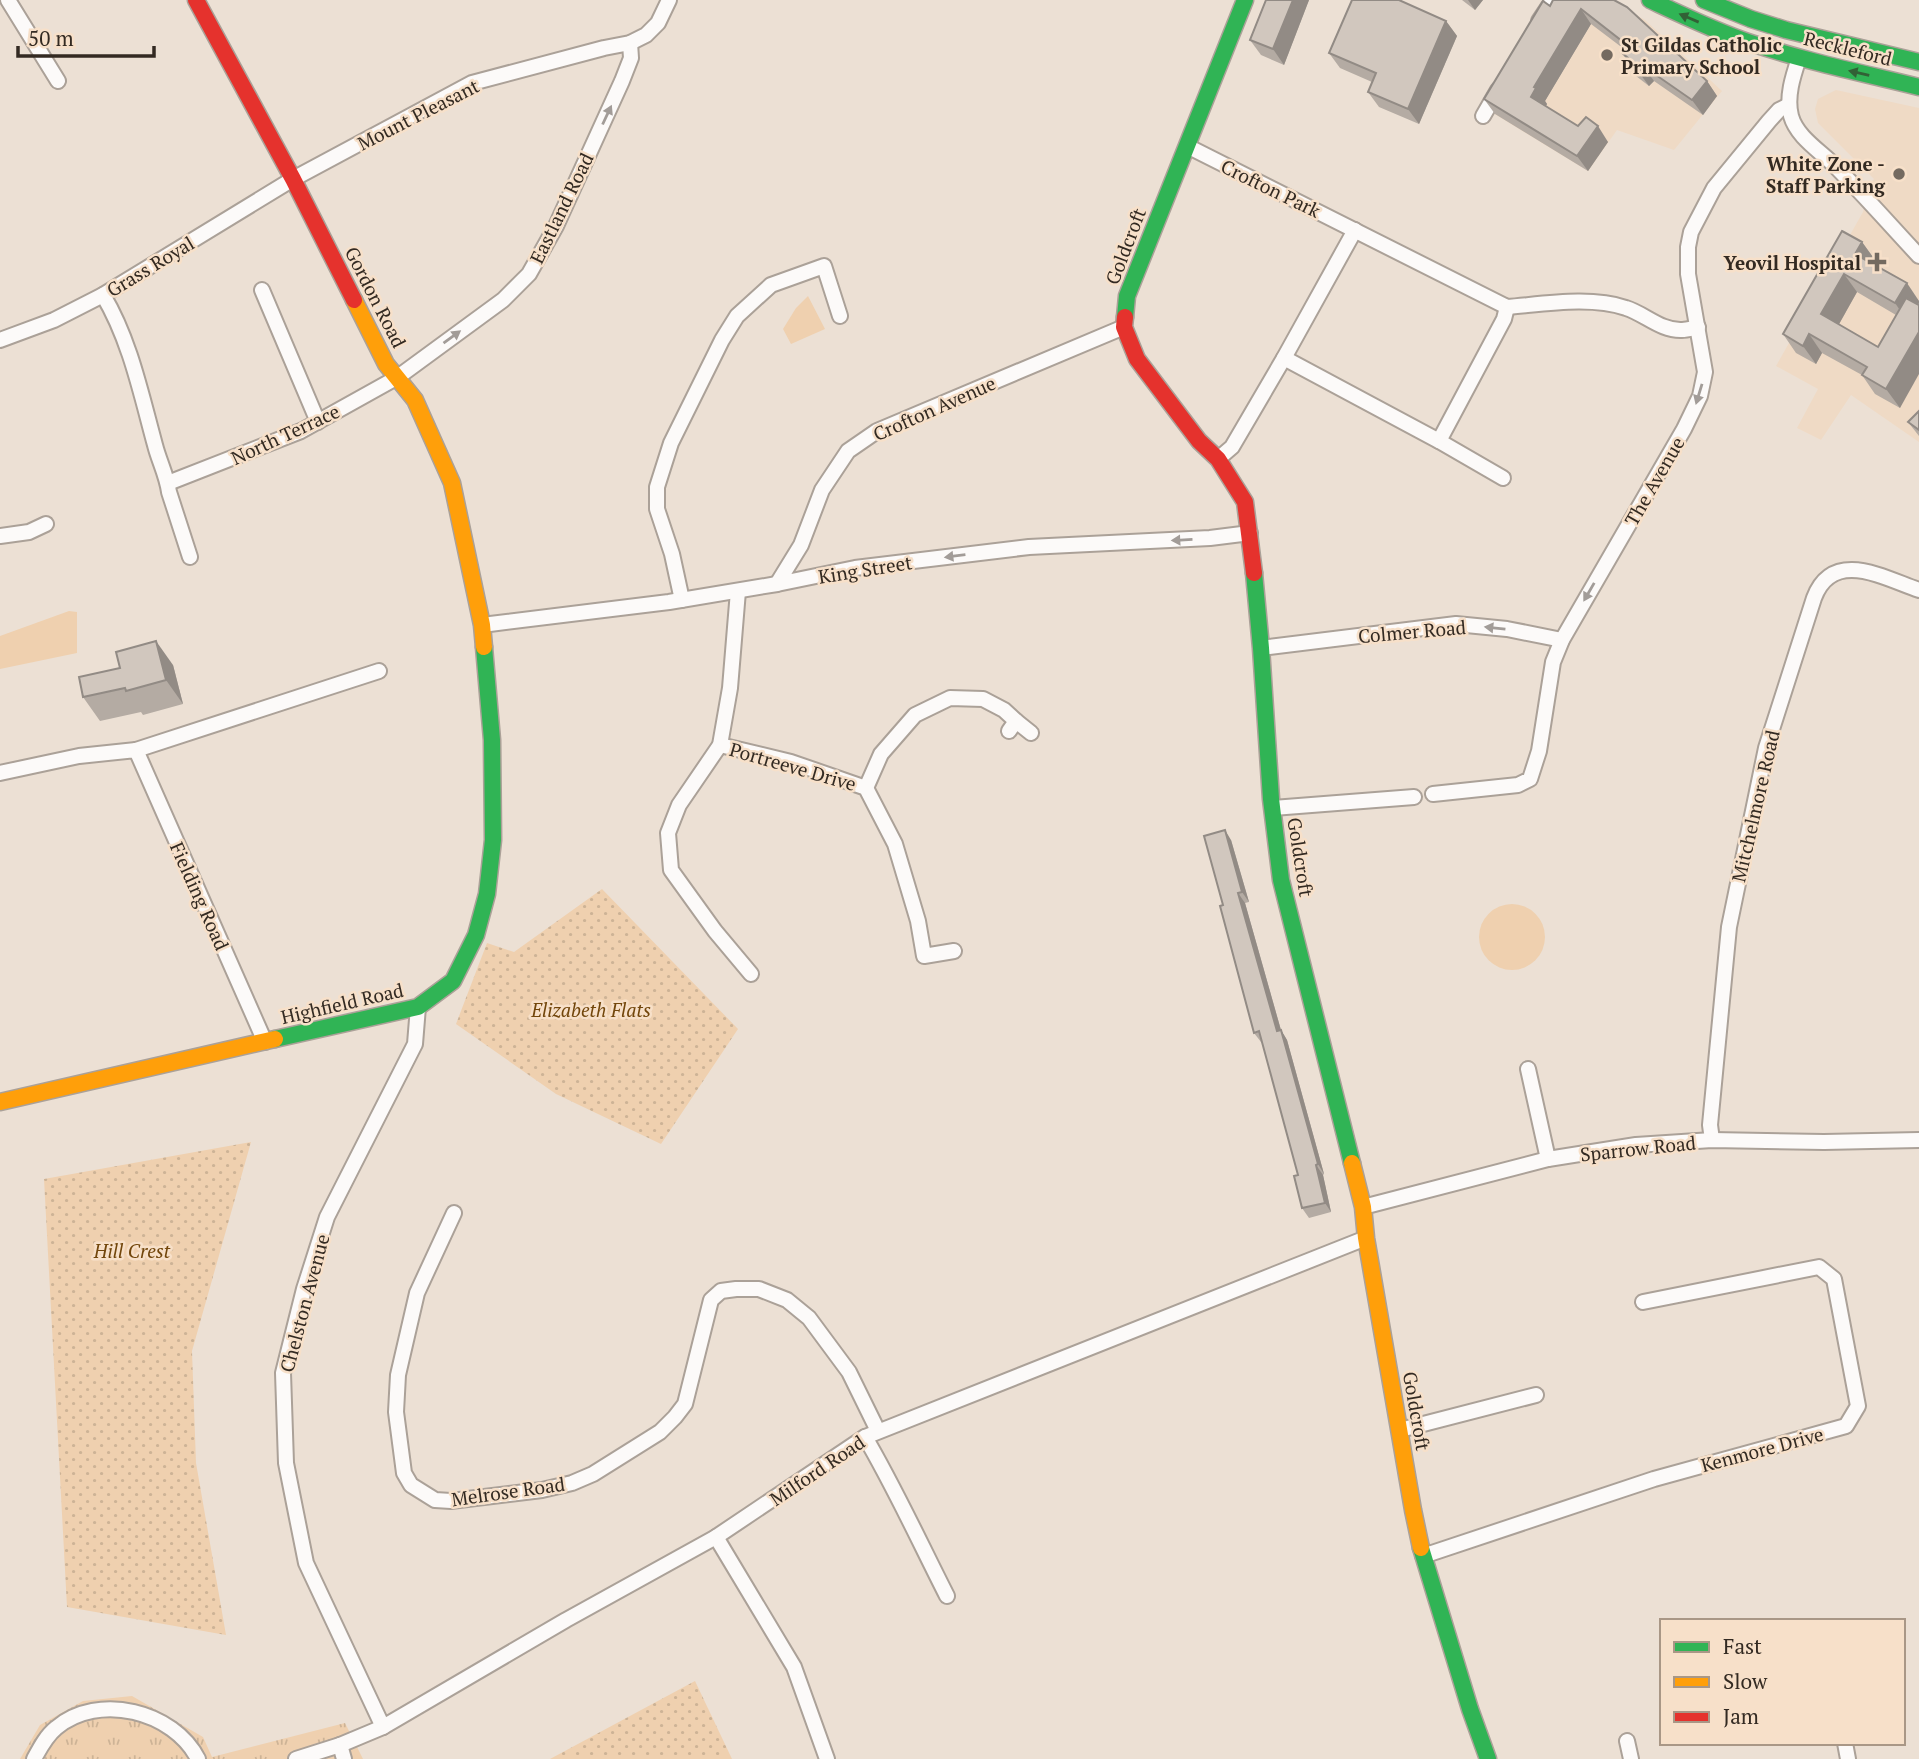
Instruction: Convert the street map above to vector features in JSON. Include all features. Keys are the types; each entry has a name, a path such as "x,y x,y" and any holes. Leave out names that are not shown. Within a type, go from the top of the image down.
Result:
{"street":[{"path":"8,0 58,81"},
{"path":"630,43 646,35 658,23 668,0"},
{"name":"Goldcroft","path":"1245,0 1127,296 1124,327 1137,359 1199,441 1217,459 1245,502 1281,880 1363,1207 1366,1238 1423,1556 1488,1759"},
{"path":"1533,29 1553,0"},
{"name":"Reckleford","path":"1650,0 1745,41 1799,58 1919,87"},
{"name":"Reckleford","path":"1704,0 1786,30 1919,62"},
{"name":"Gordon Road","path":"198,1 293,178 386,364 415,400 452,482 482,625"},
{"name":"Mount Pleasant","path":"293,178 472,83 630,43"},
{"name":"Eastland Road","path":"398,377 503,300 528,274 555,226 622,81 631,58 630,43"},
{"path":"1799,58 1791,85 1790,105 1791,118 1800,134 1919,256"},
{"path":"1483,116 1508,72"},
{"name":"The Avenue","path":"1433,794 1517,785 1530,779 1539,751 1553,662 1562,640 1684,429 1700,396 1705,372 1689,274 1688,247 1691,232 1714,188 1779,110 1790,105"},
{"name":"Crofton Park","path":"1187,146 1507,307"},
{"name":"Grass Royal","path":"0,340 54,320 103,295 293,178"},
{"path":"1217,459 1232,447 1355,230"},
{"path":"682,600 657,509 657,487 671,443 722,340 737,316 771,285 824,266 840,316"},
{"path":"262,290 318,422"},
{"path":"103,295 114,313 132,361 160,464 190,556"},
{"path":"1439,441 1504,319 1507,307 1592,302 1626,308 1664,326 1681,330 1698,327"},
{"name":"Crofton Avenue","path":"777,584 801,545 821,490 848,451 877,431 1124,327"},
{"path":"1284,358 1503,478"},
{"name":"North Terrace","path":"168,483 301,431 398,377"},
{"path":"0,536 29,532 46,524"},
{"name":"King Street","path":"482,625 682,600 855,568 1029,547 1210,538 1250,533"},
{"name":"Mitchelmore Road","path":"1712,1140 1710,1125 1729,928 1766,748 1814,598 1827,578 1848,569 1864,571 1919,590"},
{"path":"738,591 730,688 720,745 679,805 668,833 671,870 715,931 751,974"},
{"name":"Colmer Road","path":"1261,648 1456,624 1507,629 1562,640"},
{"name":"Highfield Road","path":"0,1101 418,1007 453,981 476,935 487,894 493,840 492,740 482,625"},
{"path":"0,773 79,756 136,750 380,671"},
{"path":"866,788 881,754 915,715 950,698 983,699 1004,710 1013,726 1031,733"},
{"name":"Portreeve Drive","path":"720,745 790,762 866,788 895,844 918,922 924,956 954,951"},
{"name":"Fielding Road","path":"136,750 265,1042"},
{"path":"1273,808 1414,797"},
{"name":"Chelston Avenue","path":"383,1727 306,1563 286,1463 283,1373 304,1289 327,1217 415,1044 418,1007"},
{"path":"1528,1069 1548,1159"},
{"name":"Sparrow Road","path":"1363,1207 1548,1159 1636,1145 1712,1140 1919,1140"},
{"name":"Melrose Road","path":"454,1213 417,1293 398,1375 396,1412 404,1473 411,1485 435,1500 451,1501 542,1490 572,1483 593,1474 660,1432 685,1404 711,1300 721,1291 759,1289 787,1300 809,1318 849,1372 888,1475 947,1596"},
{"name":"Milford Road","path":"296,1759 342,1752 566,1620 716,1537 872,1434 1366,1238"},
{"name":"Kenmore Drive","path":"1423,1556 1654,1479 1846,1426 1858,1406 1834,1279 1819,1267 1643,1302"},
{"path":"1400,1430 1536,1395"},
{"path":"716,1537 794,1667 827,1759"},
{"path":"34,1759 44,1741 56,1728 87,1712 107,1709 137,1713 163,1722 180,1734 198,1759"},
{"path":"1627,1741 1632,1759"}],"shaded area":[{"name":"St Gildas Catholic Primary School","path":"1564,0 1610,0 1645,20 1722,91 1674,150 1617,130 1588,171 1493,113"},
{"name":"Yeovil Hospital","path":"1836,90 1919,108 1919,442 1851,395 1821,440 1797,428 1818,389 1776,366 1863,212 1870,183 1874,179 1818,123 1815,109 1818,99"}],"green space":[{"path":"808,296 825,329 791,344 783,329 796,308"},
{"path":"69,611 77,612 77,653 0,669 0,636"},
{"name":"Elizabeth Flats","path":"602,889 738,1029 661,1144 556,1094 456,1024 487,943 514,952"},
{"path":"1505,904 1519,904 1531,909 1540,918 1545,937 1543,950 1536,961 1519,970 1505,970 1493,965 1484,956 1479,944 1479,930 1484,918 1493,909"},
{"name":"Hill Crest","path":"251,1142 192,1351 196,1463 226,1635 67,1607 44,1179"},
{"path":"695,1681 732,1759 550,1759"},
{"path":"132,1696 203,1737 212,1757 345,1723 363,1759 20,1759 40,1725 83,1701"}],"building":[{"path":"1266,0 1293,0 1273,49 1250,40"},
{"path":"1352,0 1399,0 1446,21 1408,109 1368,92 1376,73 1329,53"},
{"path":"1553,0 1614,0 1627,7 1707,81 1692,100 1643,66 1638,71 1626,61 1628,58 1621,52 1627,45 1581,9 1534,87 1536,88 1531,97 1578,126 1586,117 1598,126 1577,156 1484,99 1543,1 1550,6"},
{"path":"1842,231 1862,242 1855,254 1907,283 1895,303 1844,274 1821,314 1878,347 1906,298 1919,305 1919,332 1886,389 1862,375 1867,367 1809,334 1803,346 1783,334"},
{"path":"1919,411 1919,430 1908,422"},
{"path":"156,641 166,680 126,691 125,688 83,697 79,677 120,668 116,652"},
{"path":"1225,830 1242,892 1238,893 1277,1031 1281,1030 1318,1164 1316,1165 1325,1203 1302,1208 1294,1176 1298,1175 1259,1031 1254,1033 1204,836"}],"traffic: fast":[{"path":"1125,317 1127,296 1245,0"},
{"path":"1650,0 1711,28 1769,49 1919,87"},
{"path":"1704,0 1786,30 1919,62"},
{"path":"1254,573 1271,799 1281,880 1352,1163"},
{"path":"275,1039 418,1007 453,981 476,935 487,894 493,840 492,740 484,647"},
{"path":"1421,1548 1488,1759"}],"traffic: slow":[{"path":"354,300 386,364 415,400 452,483 482,625 484,647"},
{"path":"0,1102 275,1039"},
{"path":"1352,1163 1363,1207 1366,1238 1421,1548"}],"traffic: jam":[{"path":"196,0 293,179 354,300"},
{"path":"1125,317 1124,327 1137,359 1199,441 1218,459 1245,502 1254,573"}],"place":[{"name":"St Gildas Catholic Primary School","path":"1607,55"},
{"name":"White Zone - Staff Parking","path":"1899,174"},
{"name":"Yeovil Hospital","path":"1877,262"}]}
